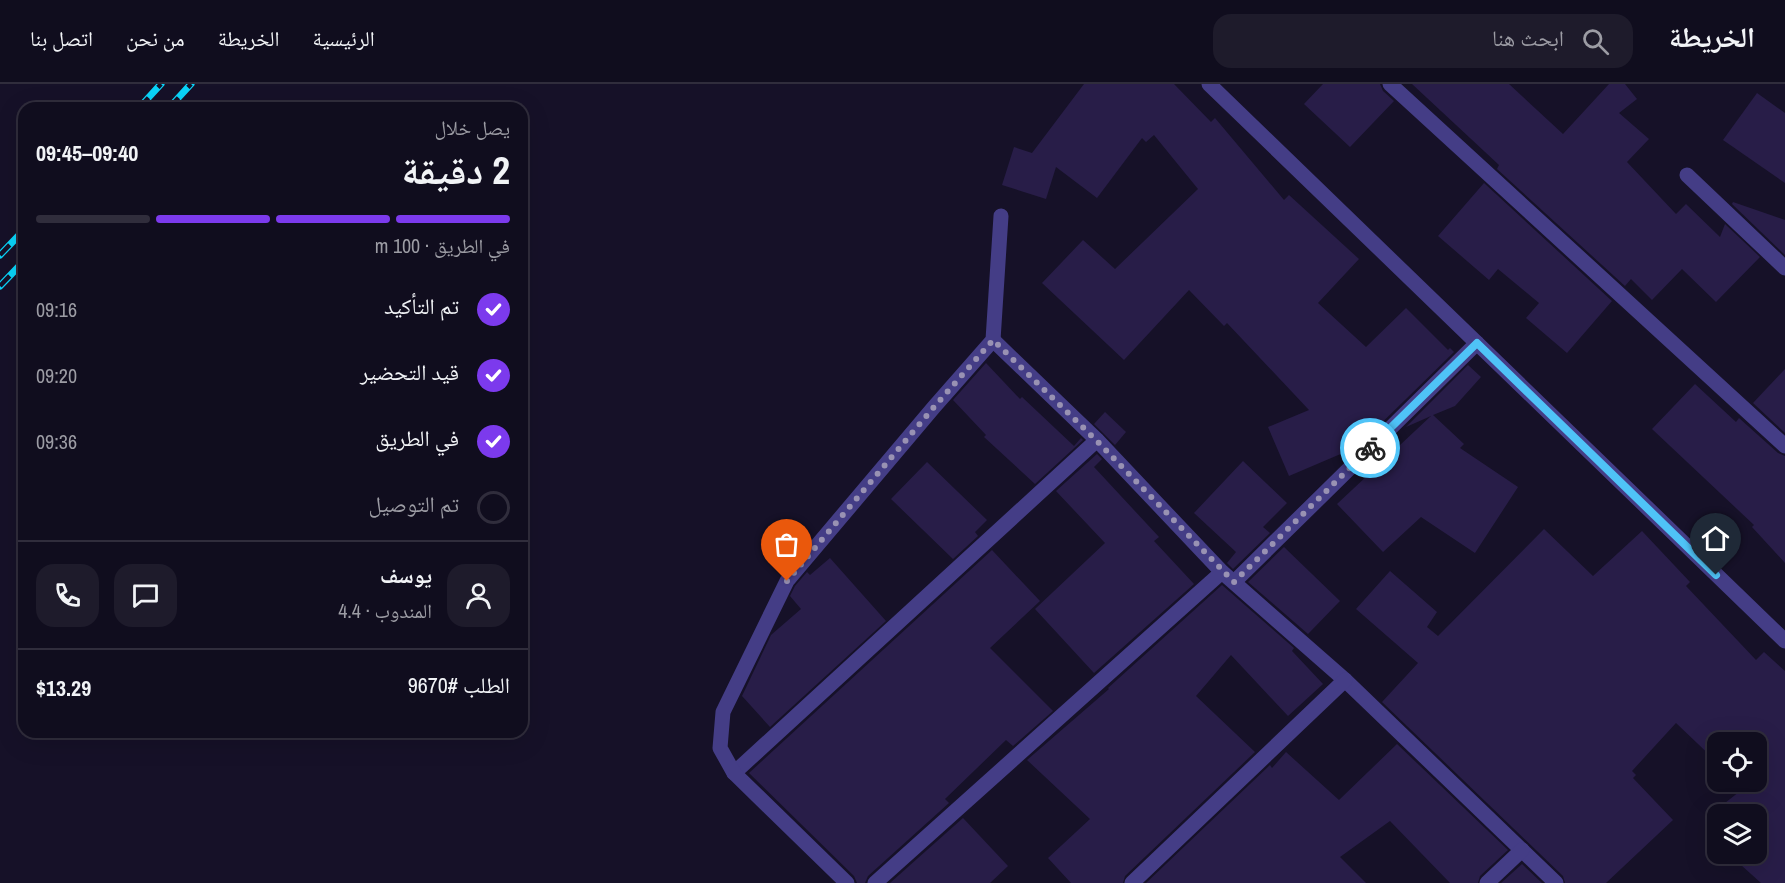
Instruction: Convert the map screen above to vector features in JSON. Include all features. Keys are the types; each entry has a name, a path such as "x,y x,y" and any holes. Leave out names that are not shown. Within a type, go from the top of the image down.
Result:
{"street":[{"path":"1209,84 1785,641"},
{"path":"1390,84 1785,446"},
{"path":"1687,175 1785,268"},
{"path":"847,883 734,772 720,748 723,712 787,581 993,340 1001,216"},
{"path":"993,340 1097,441 1228,577 1346,680 1556,883"},
{"path":"875,883 1228,577 1477,343"},
{"path":"734,772 1097,441"},
{"path":"1132,883 1346,680"},
{"path":"1487,883 1522,850"}],"building":[{"path":"1084,84 1174,84 1211,122 1215,118 1284,200 1289,195 1359,259 1318,303 1366,347 1406,308 1448,350 1450,348 1454,352 1357,447 1289,476 1268,427 1309,410 1227,323 1224,326 1189,290 1124,360 1042,283 1083,240 1115,269 1198,189 1154,135 1146,142 1142,138 1097,198 1056,167 1046,199 1002,185 1014,147 1032,153"},
{"path":"1323,84 1380,84 1383,91 1394,101 1350,147 1304,104"},
{"path":"1412,84 1509,84 1563,134 1609,84 1625,84 1637,99 1619,113 1649,139 1627,162 1676,214 1686,204 1720,237 1725,224 1760,257 1716,302 1682,269 1652,300 1631,279 1625,286 1497,169 1499,165"},
{"path":"1757,93 1785,113 1785,183 1723,140"},
{"path":"1484,183 1612,301 1567,353 1526,318 1539,303 1498,269 1489,280 1438,236"},
{"path":"1733,202 1785,220 1785,255 1732,204"},
{"path":"986,363 1020,399 1022,397 1074,446 1081,438 1083,440 1035,484 984,437 986,435 953,400"},
{"path":"1468,365 1481,377 1455,406 1433,415 1464,444 1460,448 1518,487 1475,553 1421,517 1383,552 1337,504 1431,416 1406,427"},
{"path":"1785,369 1785,433 1753,403"},
{"path":"1695,384 1736,422 1739,418 1778,453 1785,456 1785,563 1752,527 1754,525 1652,429"},
{"path":"1105,412 1126,432 1115,445 1094,424"},
{"path":"1097,454 1102,459 1094,467 1159,537 1154,541 1194,584 1094,673 1035,609 1105,543 1056,491"},
{"path":"1243,461 1287,503 1263,527 1270,533 1233,569 1227,563 1236,552 1194,513"},
{"path":"927,462 987,520 975,532 978,536 953,559 891,499"},
{"path":"1544,529 1593,576 1642,531 1690,582 1686,586 1756,660 1764,652 1785,671 1785,883 1761,883 1740,864 1767,864 1767,804 1724,804 1739,792 1767,792 1767,732 1707,732 1707,753 1676,723 1632,771 1636,775 1633,778 1673,820 1606,883 1565,883 1563,876 1382,702 1418,663 1356,609 1390,571 1437,612 1427,627 1438,636"},
{"path":"1284,547 1340,601 1308,634 1248,582"},
{"path":"992,550 1040,601 990,648 1053,711 1013,746 1006,740 945,799 949,803 868,876 865,883 857,883 854,876 749,773"},
{"path":"830,558 886,621 770,727 742,696 771,635 801,609 790,596 795,586 807,572 810,575"},
{"path":"1222,585 1294,648 1292,651 1323,684 1288,716 1231,655 1196,696 1255,752 1125,876 1123,883 1071,883 1048,858 1090,819 1027,760 1109,689"},
{"path":"1397,744 1508,850 1480,876 1478,883 1450,883 1390,821 1340,857 1366,883 1146,883 1270,765 1272,768 1286,752 1339,800"},
{"path":"963,818 1008,866 990,883 890,883"},
{"path":"1522,864 1542,883 1501,883"}],"railway":[{"path":"144,102 161,84"},
{"path":"174,102 191,84"},
{"path":"0,255 18,236"},
{"path":"0,286 18,267"}],"way so far":[{"path":"787,581 993,340 1097,441 1234,582 1370,448"}],"route":[{"path":"1370,448 1477,343 1716,575"}]}
